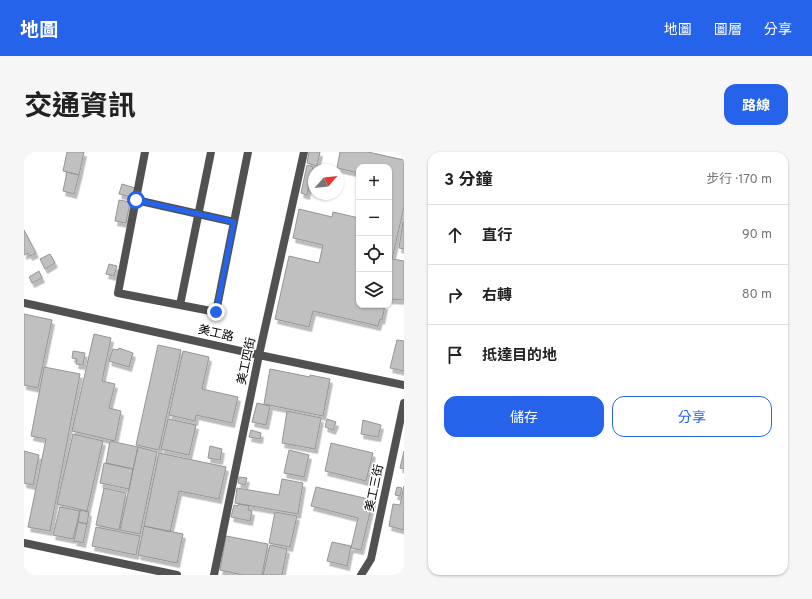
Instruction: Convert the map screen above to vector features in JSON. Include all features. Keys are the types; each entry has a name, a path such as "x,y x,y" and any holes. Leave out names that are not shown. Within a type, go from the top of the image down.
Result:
{"street":[{"path":"146,152 118,293 216,312 248,152"},
{"path":"180,305 211,152"},
{"name":"美工四街","path":"214,575 259,355 304,152"},
{"path":"136,200 234,222"},
{"path":"24,296 26,303"},
{"name":"美工路","path":"26,303 259,355 404,385"},
{"name":"美工三街","path":"361,575 371,559 404,403"},
{"path":"24,543 177,575"}],"building":[{"path":"67,152 84,152 79,175 63,171"},
{"path":"309,152 320,152 317,164 307,163"},
{"path":"340,152 368,152 404,160 404,207 392,259 392,164 356,164 356,172 344,170 344,164 338,164"},
{"path":"307,165 307,195 301,193"},
{"path":"67,172 79,175 74,194 63,191"},
{"path":"122,184 135,188 132,197 119,194"},
{"path":"119,200 130,202 126,223 115,221"},
{"path":"299,209 332,217 333,212 356,217 356,308 384,308 382,320 380,319 378,326 313,311 309,327 275,319 289,256 319,263 323,245 293,238"},
{"path":"404,222 404,249 399,248"},
{"path":"24,230 36,253 30,256 28,253 24,255"},
{"path":"50,254 55,263 45,269 40,259"},
{"path":"392,259 404,261 404,300 392,299"},
{"path":"109,264 117,266 114,276 106,274"},
{"path":"39,271 42,278 32,283 29,277"},
{"path":"24,314 52,320 38,388 24,385"},
{"path":"94,334 111,338 102,381 115,384 109,408 121,411 115,441 72,431"},
{"path":"397,340 404,341 404,371 390,368"},
{"path":"158,345 181,350 159,450 136,445"},
{"path":"119,348 133,353 129,367 109,361 113,349 118,350"},
{"path":"73,351 85,353 83,365 76,364 77,359 72,358"},
{"path":"183,351 209,357 202,389 238,397 232,423 196,415 195,421 169,415"},
{"path":"44,367 80,374 50,531 28,527 46,439 31,436"},
{"path":"270,369 310,377 310,375 330,379 323,416 264,404"},
{"path":"257,403 270,406 266,425 252,422"},
{"path":"287,411 321,418 315,449 282,443"},
{"path":"168,419 196,425 189,455 161,449"},
{"path":"327,419 336,422 333,430 325,427"},
{"path":"363,420 381,425 378,437 361,434"},
{"path":"251,430 261,433 260,439 249,437"},
{"path":"73,434 103,441 87,511 57,504"},
{"path":"110,441 138,447 133,469 106,463"},
{"path":"331,443 373,453 366,481 325,471"},
{"path":"210,446 222,449 220,460 208,458"},
{"path":"138,447 157,452 140,534 120,530"},
{"path":"289,450 309,455 304,477 284,473"},
{"path":"24,451 39,455 33,485 24,483"},
{"path":"404,451 404,469 400,468"},
{"path":"159,453 226,467 219,499 179,491 170,532 144,526"},
{"path":"104,463 133,469 129,489 100,483"},
{"path":"239,477 247,478 245,485 238,483"},
{"path":"282,479 303,483 298,514 235,503 237,488 279,495"},
{"path":"404,486 404,530 389,526 393,504 400,505"},
{"path":"316,487 373,500 361,550 351,548 358,518 311,506"},
{"path":"397,487 402,488 400,496 395,495"},
{"path":"104,488 126,493 119,530 96,525"},
{"path":"239,504 249,506 248,510 252,511 250,521 231,517 234,505 238,506"},
{"path":"60,507 80,511 73,539 53,535"},
{"path":"80,510 89,512 87,524 78,522"},
{"path":"275,512 297,516 290,547 269,543"},
{"path":"78,522 87,524 83,543 74,541"},
{"path":"144,526 183,534 177,563 138,555"},
{"path":"96,527 140,536 136,555 92,546"},
{"path":"226,536 268,544 262,575 242,575 220,570"},
{"path":"332,542 351,546 347,566 327,561"},
{"path":"270,545 287,549 282,575 263,575"}],"route":[{"path":"136,200 234,222 216,312"}]}
